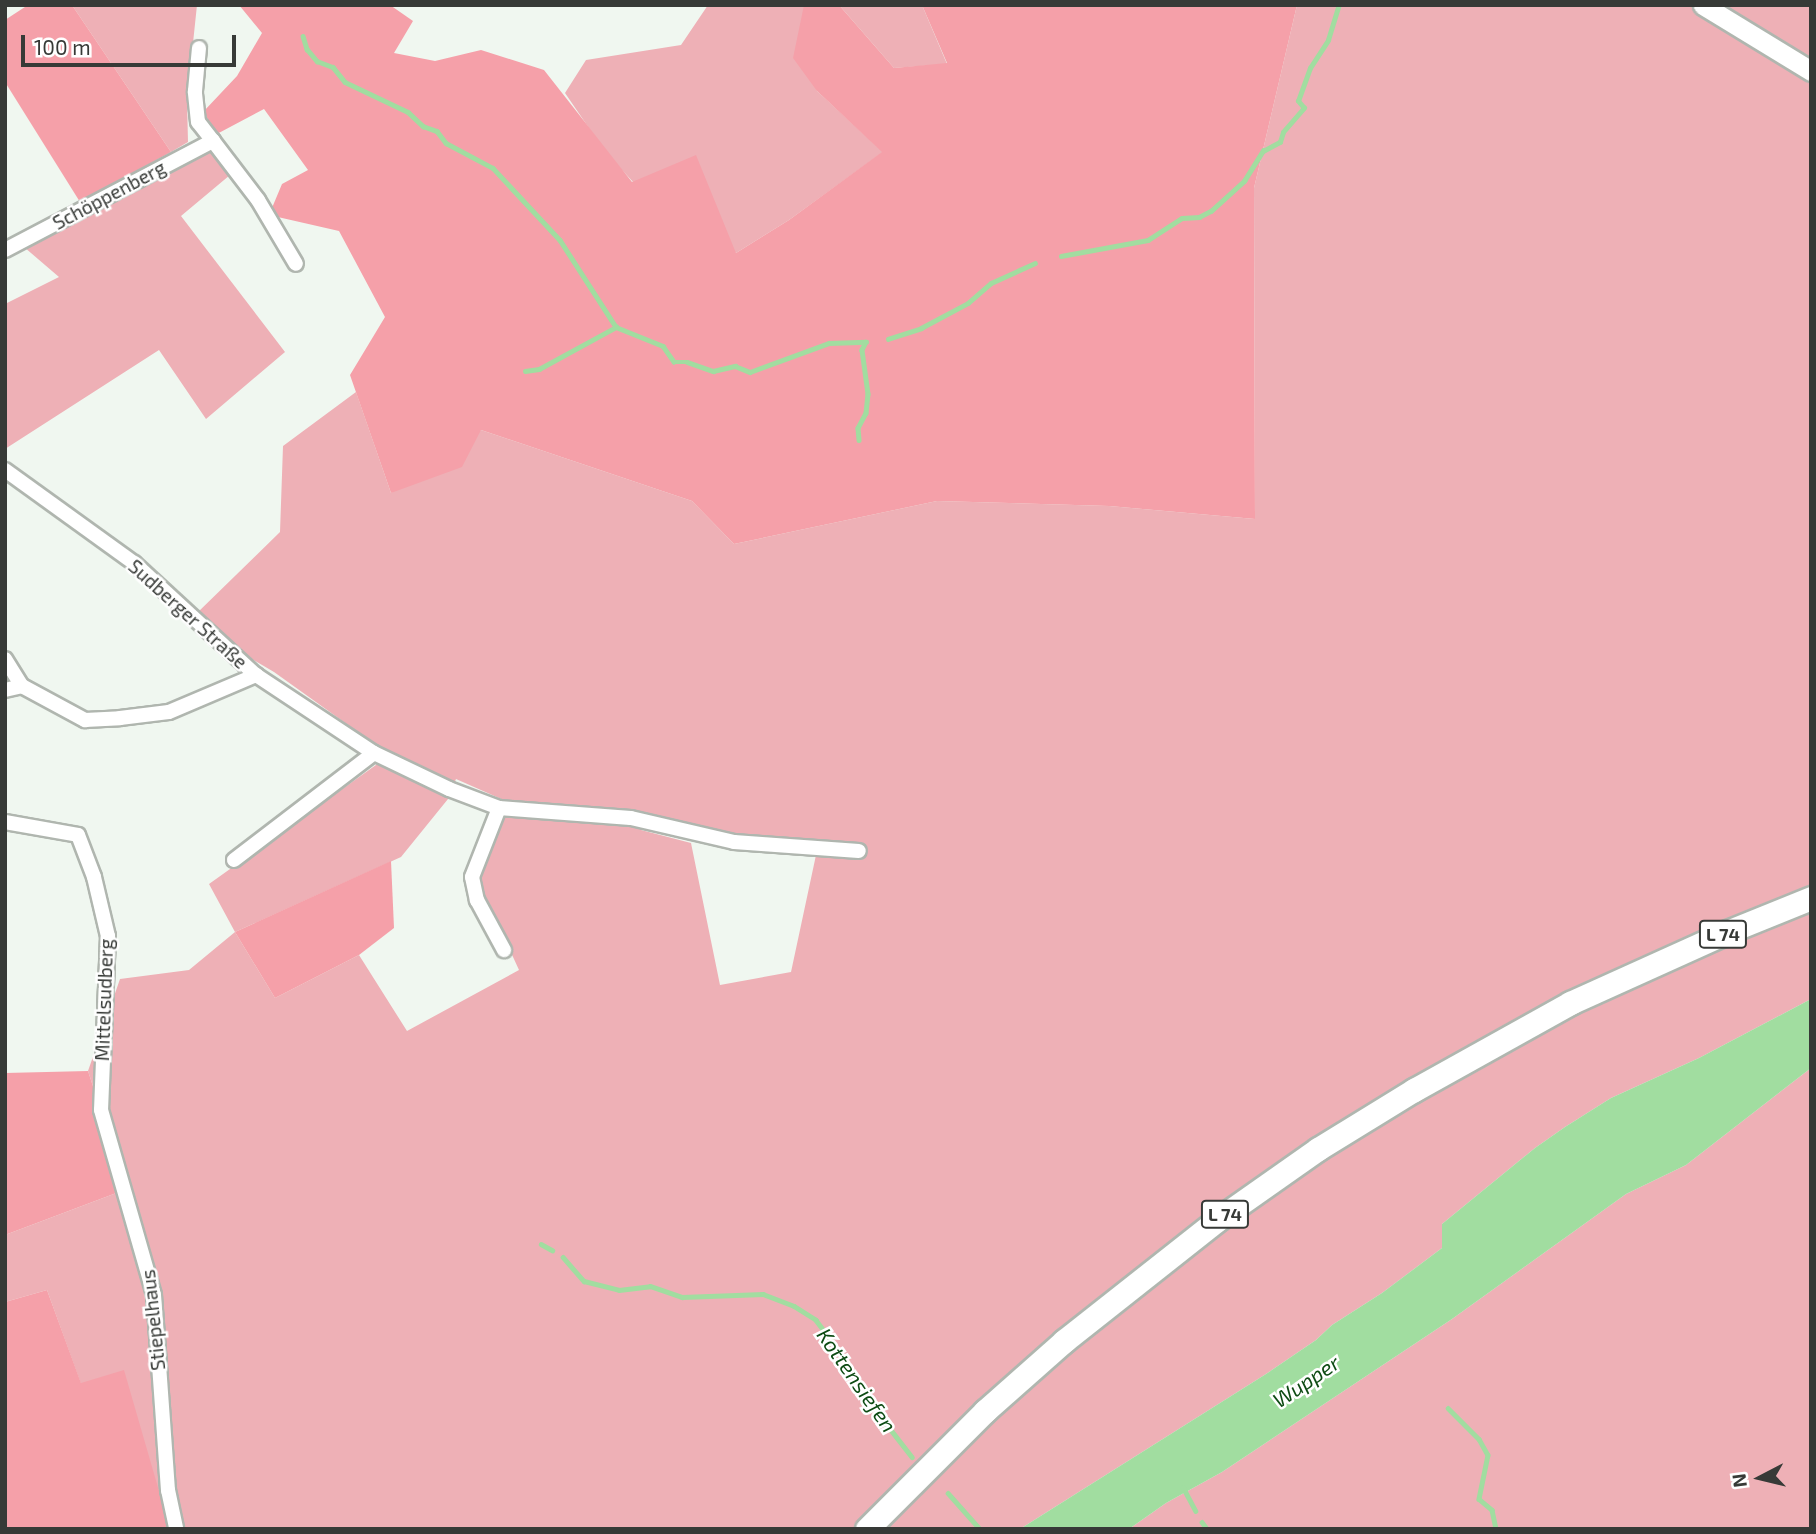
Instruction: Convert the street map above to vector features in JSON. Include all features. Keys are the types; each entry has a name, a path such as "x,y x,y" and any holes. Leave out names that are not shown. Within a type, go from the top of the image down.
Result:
{"main road":[{"path":"1703,5 1811,71"},
{"name":"L 74","path":"867,1529 985,1411 1064,1341 1217,1220 1318,1149 1414,1090 1570,1003 1704,942 1811,898"}],"street":[{"path":"199,48 195,91 198,122 258,200 296,264"},
{"name":"Schöppenberg","path":"5,250 213,141"},
{"name":"Sudberger Straße","path":"5,470 134,563 256,675 374,753 449,789 499,808 631,818 734,842 859,852"},
{"path":"5,659 22,685 85,720 169,712 256,675"},
{"path":"5,690 22,685"},
{"path":"234,860 374,753"},
{"path":"499,808 472,877 477,900 504,950"},
{"name":"Mittelsudberg","path":"5,822 78,835 94,877 108,936 101,1075"},
{"name":"Stiepelhaus","path":"101,1075 101,1110 154,1295 168,1490 176,1529"}],"shaded area":[{"path":"28,5 72,5 171,152 80,202 5,82 5,20"},
{"path":"72,5 197,5 187,100 188,142 171,152"},
{"path":"239,5 390,5 413,21 394,53 435,61 481,50 544,70 632,182 696,155 736,253 789,220 882,152 817,91 793,58 804,5 839,5 894,68 947,63 922,5 1297,5 1254,188 1255,519 1109,506 937,501 734,544 692,501 481,430 462,467 391,493 350,375 385,317 339,231 269,215 282,184 308,170 264,109 215,135 204,111 237,76 262,33"},
{"path":"708,5 804,5 817,91 883,152 789,220 736,253 633,182 604,150 565,93 586,60 681,45"},
{"path":"839,5 922,5 947,64 894,68"},
{"path":"1297,5 1811,5 1811,999 1699,1058 1611,1098 1565,1127 1442,1224 1442,1248 1382,1293 1332,1325 1316,1340 1266,1374 1020,1529 170,1529 81,1384 47,1290 5,1302 5,1235 127,1189 88,1071 120,979 189,970 235,932 209,884 390,755 274,672 240,652 196,614 280,532 283,446 356,392 391,493 481,430 692,501 734,544 937,501 1109,506 1255,519 1254,188","holes":["456,779 508,802 478,881 519,970 407,1031 359,955 275,998 235,932 401,857 448,799","644,812 732,834 819,841 791,972 720,985 691,843 641,830"]},
{"path":"210,148 230,175 181,216 285,352 206,419 159,350 5,449 5,304 59,277 24,247"},
{"path":"391,861 394,928 359,955 275,998 235,932"},
{"path":"1811,1068 1811,1529 1129,1529 1166,1503 1222,1472 1452,1319 1626,1194 1686,1165"},
{"path":"88,1071 127,1189 5,1235 5,1073"},
{"path":"47,1290 81,1383 124,1370 170,1529 5,1529 5,1302"}],"water":[{"name":"Wupper","path":"1811,999 1811,1068 1686,1165 1626,1194 1452,1319 1222,1472 1166,1503 1129,1529 1020,1529 1266,1374 1316,1340 1332,1325 1382,1293 1442,1248 1442,1224 1565,1127 1611,1098 1699,1058"}],"waterway":[{"path":"1061,256 1148,240 1182,218 1199,217 1211,211 1244,181 1263,151 1280,142 1283,132 1304,108 1298,101 1310,68 1328,40 1339,5"},
{"path":"303,36 307,49 317,61 333,67 345,82 408,112 423,126 437,131 446,143 493,168 560,240 616,327"},
{"path":"888,339 921,328 968,303 991,283 1035,263"},
{"path":"525,371 539,369 616,327 663,346 674,362 687,362 713,371 735,366 750,372 829,343 866,342 862,350 868,394 866,413 858,428 859,440"},
{"name":"Kottensiefen","path":"541,1244 552,1250"},
{"name":"Kottensiefen","path":"563,1257 584,1281 619,1290 650,1286 682,1297 763,1294 794,1306 816,1320 874,1408 912,1457"},
{"path":"1448,1408 1479,1439 1488,1455 1479,1499 1492,1510 1496,1529"},
{"path":"1183,1487 1196,1511"},
{"name":"Kottensiefen","path":"948,1493 980,1529"},
{"path":"1202,1522 1207,1529"}]}
